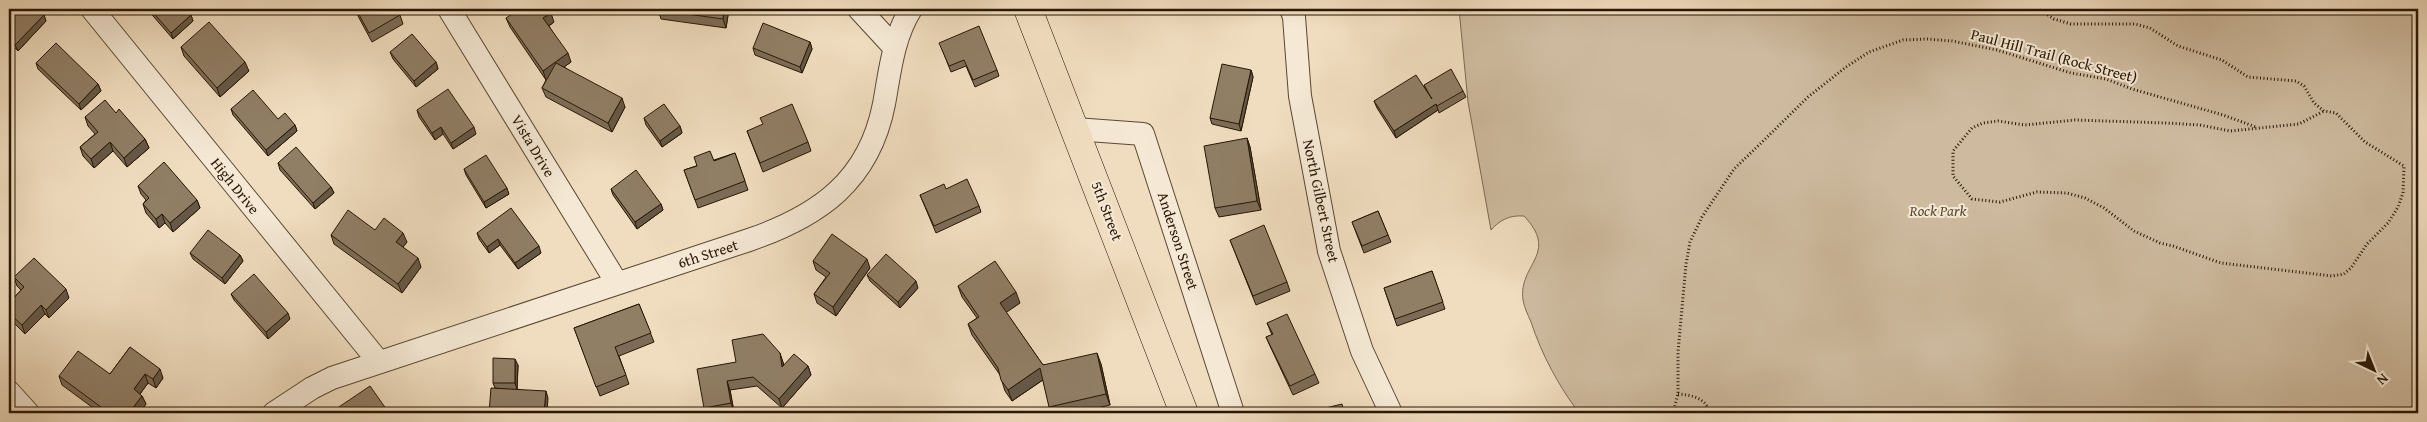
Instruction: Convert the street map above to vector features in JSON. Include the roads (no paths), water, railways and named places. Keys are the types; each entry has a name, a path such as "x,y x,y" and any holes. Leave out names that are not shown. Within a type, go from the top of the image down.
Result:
{"main road":[{"name":"5th Street","path":"1028,9 1184,413"}],"street":[{"name":"High Drive","path":"92,9 379,362"},
{"name":"Vista Drive","path":"449,9 617,283"},
{"path":"859,9 894,47"},
{"name":"6th Street","path":"274,413 312,388 379,362 770,233 808,215 836,194 855,172 870,147 880,120 894,47 911,9"},
{"name":"North Gilbert Street","path":"1291,9 1294,16 1300,96 1329,251 1362,351 1391,413"},
{"name":"Anderson Street","path":"1075,129 1144,134 1233,413"},
{"path":"9,392 28,413"}],"park label":[{"name":"Rock Park","path":"1938,211"}]}
